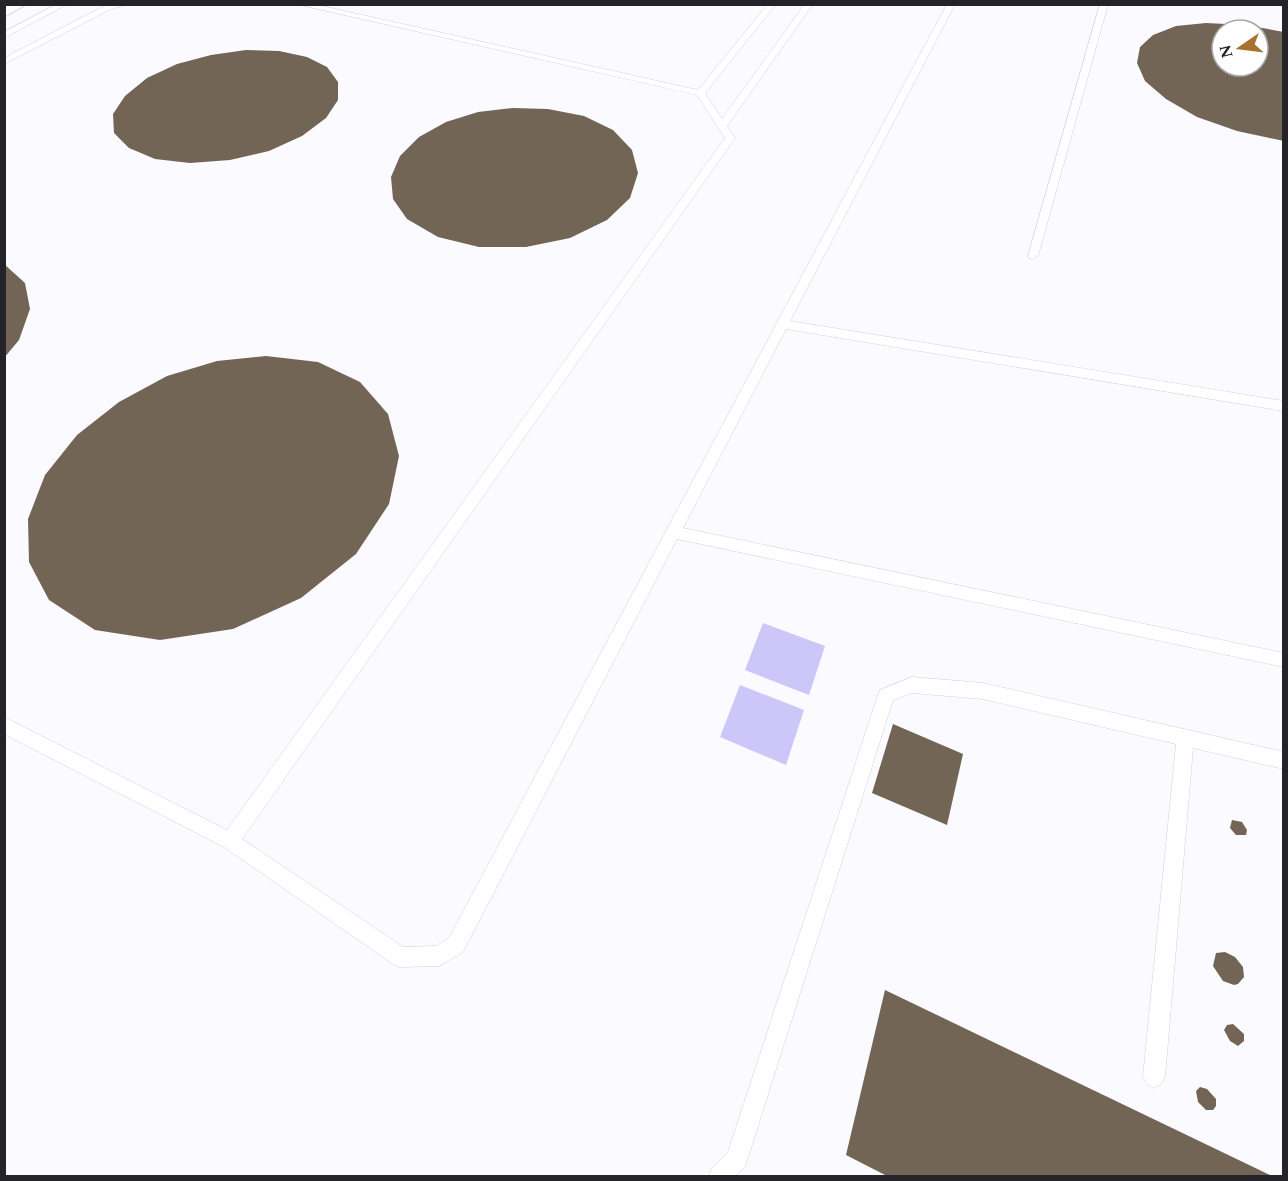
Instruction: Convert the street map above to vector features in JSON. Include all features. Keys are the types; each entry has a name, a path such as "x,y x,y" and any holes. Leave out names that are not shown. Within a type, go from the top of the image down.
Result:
{"street":[{"path":"4,12 20,4"}],"lane":[{"path":"4,36 64,4"},
{"path":"4,62 109,7 126,4"},
{"path":"230,842 730,138 700,93 300,4"},
{"path":"700,93 772,4"},
{"path":"722,126 809,4"},
{"path":"4,725 230,842 400,957 439,956 456,945 951,4"},
{"path":"1033,256 1104,4"},
{"path":"783,324 1284,406"},
{"path":"674,532 1284,660"},
{"path":"720,1176 737,1159 886,695 912,685 983,691 1284,761"},
{"path":"1154,1077 1185,738"}],"shaded area":[{"path":"763,623 825,646 809,695 745,670"},
{"path":"740,685 804,710 786,765 720,737"}],"building":[{"path":"1210,23 1210,78 1270,78 1270,29 1284,32 1284,141 1237,131 1197,117 1166,99 1145,81 1137,63 1140,47 1153,35 1176,26"},
{"path":"246,50 279,51 307,57 327,67 338,82 338,100 326,118 302,136 269,151 230,160 190,163 155,159 129,148 114,133 113,114 125,96 147,78 177,64 211,55"},
{"path":"513,108 548,109 584,116 613,130 632,150 638,173 630,198 607,220 570,238 526,247 479,247 438,237 407,219 393,199 391,177 400,156 419,137 446,122 478,112"},
{"path":"4,264 25,283 30,309 19,340 4,358"},
{"path":"266,356 318,362 360,382 388,414 399,456 389,504 356,554 301,598 233,629 160,640 95,630 49,600 29,562 28,519 45,475 77,435 119,402 167,376 217,361"},
{"path":"893,724 963,754 947,825 872,793"},
{"path":"1232,820 1242,822 1247,830 1246,835 1236,835 1230,828"},
{"path":"1225,952 1235,957 1243,967 1244,977 1238,984 1223,981 1213,966 1216,953"},
{"path":"885,990 1272,1176 887,1176 846,1155"},
{"path":"1233,1024 1244,1034 1244,1041 1238,1046 1230,1041 1224,1030 1227,1025"},
{"path":"1200,1087 1207,1089 1216,1099 1216,1106 1213,1110 1206,1110 1198,1102 1196,1091"}]}
